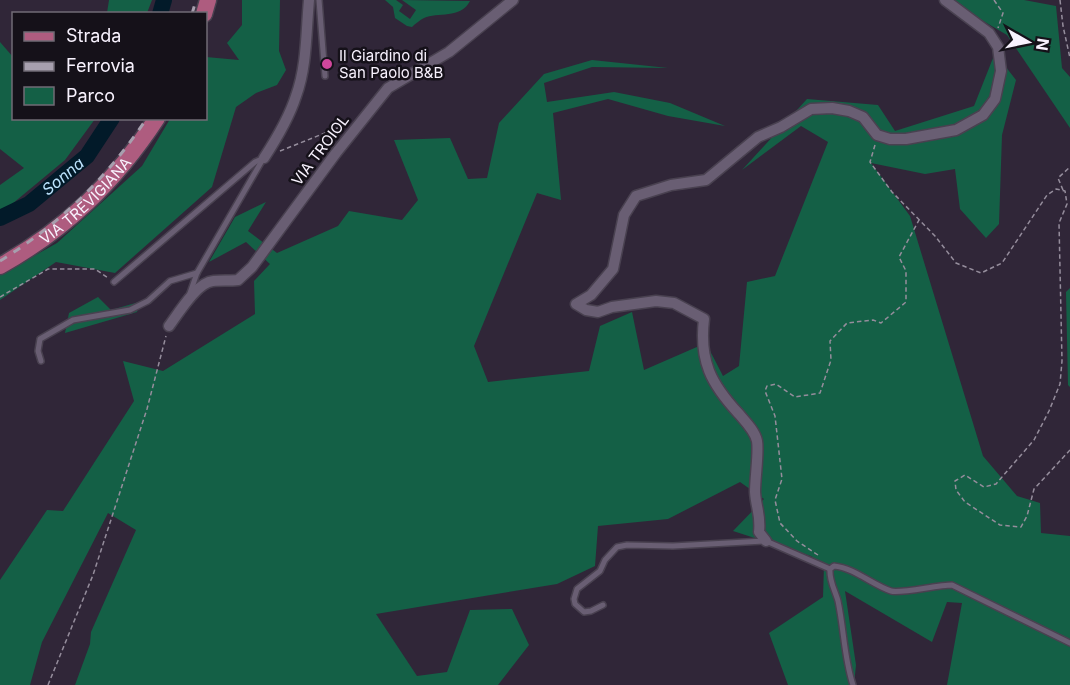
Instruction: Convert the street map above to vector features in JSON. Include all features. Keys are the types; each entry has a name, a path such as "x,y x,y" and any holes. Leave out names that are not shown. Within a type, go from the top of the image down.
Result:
{"main road":[{"name":"VIA TREVIGIANA","path":"0,266 47,237 87,204 130,155 156,120"}],"street":[{"path":"264,158 285,123 297,95 303,69 309,0"},
{"name":"VIA TROIOL","path":"169,326 191,297 210,281 238,280 252,267 387,88 449,52 513,0"},
{"path":"766,541 759,532 761,518 755,492 757,441 741,417 721,395 711,377 704,350 702,333 704,319 674,303 656,301 612,307 598,312 586,310 576,304 591,295 613,269 624,215 636,196 671,185 706,180 758,137 781,127 811,109 832,108 849,111 863,117 877,135 890,139 906,139 956,130 983,115 994,99 1001,71 998,47 989,33 945,0"}],"lane":[{"path":"319,0 325,76"},
{"path":"191,297 197,273 264,158"},
{"path":"114,282 255,162 264,158"},
{"path":"41,361 38,351 40,339 56,328 73,320 130,310 148,301 170,281 197,273"},
{"path":"603,605 584,612 574,599 577,589 600,571 605,560 617,547 766,541 830,569 838,566 893,592 952,585 1070,643"},
{"path":"830,569 853,685"}],"path":[{"path":"993,40 1003,13 994,0"},
{"path":"1060,0 1070,58"},
{"path":"264,158 363,118"},
{"path":"877,135 870,162 892,192 956,263 981,273 1002,263 1047,195 1056,189 1065,191"},
{"path":"1070,167 1058,177 1065,191 1067,204 1059,223 1062,360 1060,384 1034,440 996,484 984,487 965,476 955,481 956,490 966,502 1000,525 1020,527 1027,516 1034,489 1070,450"},
{"path":"830,569 780,523 775,500 782,478 775,416 765,391 767,386 776,384 795,397 820,393 831,360 830,341 847,323 873,320 881,323 906,302 906,271 899,256 919,220"},
{"path":"0,297 48,269 95,268 114,282"},
{"path":"48,685 93,575 147,409 169,326"}],"green space":[{"path":"109,0 152,0 147,12 107,12"},
{"path":"242,0 280,0 279,51 286,70 277,85 256,93 236,107 212,187 115,273 56,262 0,300 0,275 57,243 142,166 169,120 207,120 207,57 239,60 227,43 242,25"},
{"path":"385,0 396,0 403,5 399,11 410,19 416,10 402,0 470,1 466,7 455,13 429,16 412,27 395,18 393,7"},
{"path":"954,0 1024,0 1056,6 1062,68 1070,77 1070,128 1007,35 973,15"},
{"path":"0,42 12,56 12,120 94,120 65,160 0,214 0,185 24,168 0,149"},
{"path":"995,53 1016,80 1002,135 999,224 986,238 960,209 955,169 925,174 871,163 910,216 983,456 1017,496 1040,503 1041,533 1070,536 1070,685 947,685 962,603 947,602 932,642 845,591 856,665 854,685 788,685 769,633 823,597 824,566 811,556 733,531 764,499 740,482 668,519 598,526 595,566 557,584 376,614 417,676 447,672 470,610 512,609 529,645 498,685 75,685 90,644 91,632 136,530 108,513 42,642 30,685 0,685 0,580 47,510 63,511 134,401 123,361 163,371 255,314 254,281 270,264 246,242 209,262 235,217 266,202 248,231 277,253 338,226 349,211 402,220 418,200 394,140 450,138 468,179 487,178 499,123 544,74 592,60 668,68 592,67 544,83 547,102 614,92 670,103 725,126 668,116 608,99 553,113 561,200 537,193 474,346 488,382 589,371 600,326 632,312 644,370 706,343 723,376 739,366 747,282 775,276 828,142 801,126 742,170 807,99 878,105 895,131 974,106"},
{"path":"1070,288 1070,387 1068,385 1066,292"},
{"path":"98,297 111,310 139,302 137,312 65,333 69,313"}],"waterway":[{"name":"Sonna","path":"161,12 164,0"},
{"name":"Sonna","path":"0,218 29,204 87,156 111,120"}],"railway":[{"path":"193,12 196,0"},
{"path":"0,261 43,231 81,198 116,160 146,120"}],"place":[{"name":"Il Giardino di San Paolo B&B","path":"327,64"}]}
